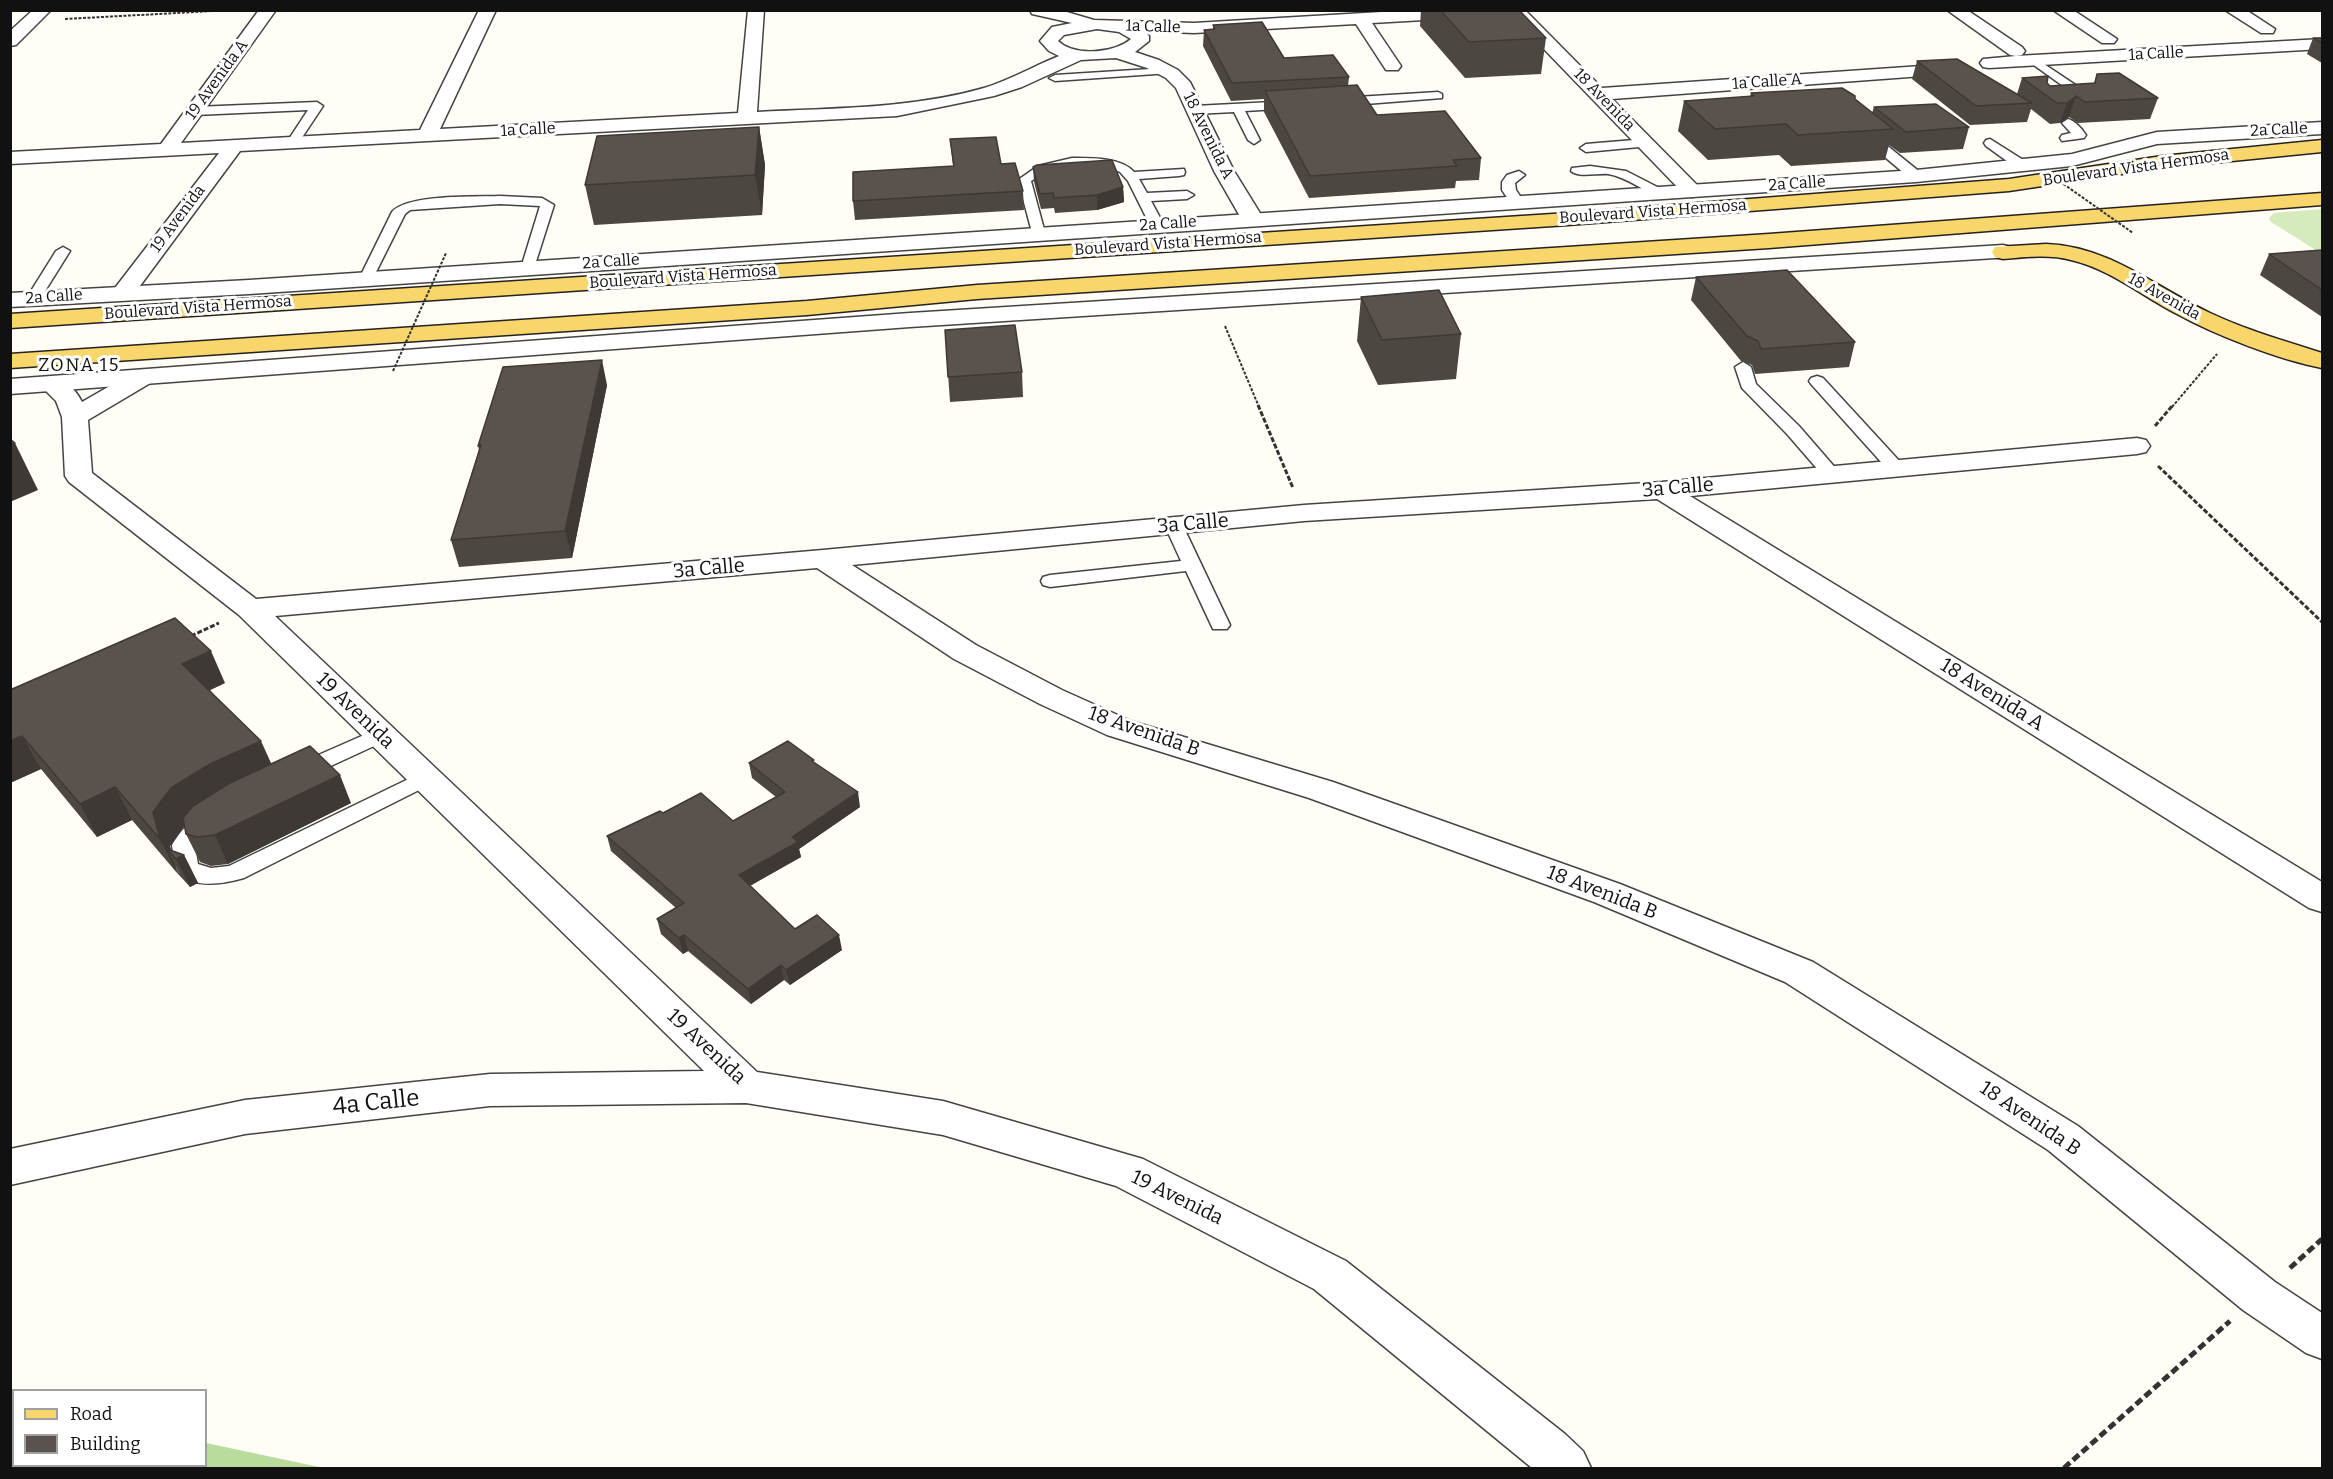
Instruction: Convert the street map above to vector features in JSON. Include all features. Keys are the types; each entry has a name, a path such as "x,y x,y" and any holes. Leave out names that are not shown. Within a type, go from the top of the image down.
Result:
{"main road":[{"path":"2265,203 2222,197 2185,185 2175,175 2183,171 2322,147"},
{"name":"Boulevard Vista Hermosa","path":"10,321 1568,219 2009,185 2162,162 2322,147"},
{"name":"Boulevard Vista Hermosa","path":"10,361 807,308 908,309 2322,199"},
{"path":"1487,204 1568,219"},
{"path":"1712,208 1764,213 1788,222 1792,229 1790,233 1769,242"},
{"path":"2003,252 2048,237 2096,217 2100,247 2114,268"},
{"path":"834,266 857,262 927,240"},
{"name":"18 Avenida","path":"2003,252 2050,250 2070,252 2114,268 2200,318 2236,333 2322,361"},
{"path":"908,309 944,288 1080,277 1095,268 1093,263 1078,259 1018,261 984,256"},
{"path":"249,287 315,300"},
{"path":"298,341 287,335 289,329 299,322 315,317 445,302 502,290"},
{"path":"305,365 352,338"}],"street":[{"name":"19 Avenida A","path":"167,149 268,10"},
{"path":"427,135 488,10"},
{"path":"747,118 756,10"},
{"path":"1029,10 1050,43 1058,50 1080,55 1119,53"},
{"path":"1038,10 1134,32 1140,36 1140,41"},
{"name":"1a Calle","path":"1105,25 1194,28 1360,18 1401,13 1515,10"},
{"name":"18 Avenida","path":"1515,10 1692,191"},
{"path":"1955,10 2016,51"},
{"path":"2061,10 2108,39"},
{"path":"2233,10 2267,29"},
{"path":"10,41 37,15"},
{"path":"1360,18 1392,66"},
{"path":"1047,74 1051,36 1069,27 1105,25"},
{"name":"1a Calle","path":"1119,53 1130,50 1140,41 1194,28"},
{"name":"1a Calle","path":"1989,63 2322,44"},
{"path":"2281,46 2312,64"},
{"name":"18 Avenida A","path":"1119,53 1166,70 1184,86 1224,171 1252,218"},
{"name":"1a Calle","path":"10,158 897,110 986,92 1047,74 1080,55"},
{"name":"1a Calle A","path":"1598,94 1936,70"},
{"name":"2a Calle","path":"18,301 1916,176 2022,166 2091,156 2157,138 2322,128"},
{"name":"19 Avenida","path":"123,293 234,146"},
{"path":"10,387 305,365 908,309 1214,301 2003,252"},
{"path":"75,417 142,377"},
{"name":"19 Avenida","path":"51,384 67,398 75,417 79,476 250,609 746,1086 943,1118 1128,1173 1330,1275 1566,1468"},
{"name":"3a Calle","path":"250,609 824,559 1304,513 1662,490 2137,446"},
{"name":"18 Avenida A","path":"1662,490 2322,900"},
{"name":"18 Avenida B","path":"824,559 965,652 1051,697 1119,728 1332,794 1607,893 1799,972 2063,1138 2259,1296 2322,1338"},
{"name":"4a Calle","path":"10,1167 245,1117 490,1090 746,1086"}],"lane":[{"path":"2035,61 2082,94 2084,98 2067,100"},
{"path":"1047,74 1166,70"},
{"path":"1324,103 1438,96"},
{"path":"1195,110 1301,104"},
{"path":"195,111 317,106 293,142"},
{"path":"1238,108 1254,140"},
{"path":"1864,122 1856,127 1916,176"},
{"path":"2066,138 2080,135 2068,123"},
{"path":"1586,148 1646,143"},
{"path":"1990,143 2022,166"},
{"path":"1603,147 1623,172"},
{"path":"1038,233 1032,219 1024,180 1035,172 1057,163 1084,161 1116,166 1127,171 1157,225"},
{"path":"1577,171 1592,169 1623,172 1662,193"},
{"path":"1129,176 1179,172"},
{"path":"1517,202 1509,190 1508,182 1519,175"},
{"path":"1142,197 1187,195"},
{"path":"366,279 399,213 406,207 417,205 517,200 542,202 547,205 528,268"},
{"path":"18,301 63,251"},
{"path":"1743,367 1748,385 1794,430 1832,475"},
{"path":"1817,381 1898,469"},
{"path":"1174,526 1220,625"},
{"path":"1050,581 1192,565"},
{"path":"283,780 380,735"},
{"path":"225,810 197,828 183,845 188,868 198,875 221,876 236,872 425,778"}],"path":[{"path":"37,15 232,10"},
{"path":"2045,171 2133,233"},
{"path":"393,371 446,253"},
{"path":"1214,301 1304,513"},
{"path":"2236,333 2137,446 2322,622"},
{"path":"185,639 250,609"},
{"path":"2064,1468 2322,1239"}],"green space":[{"path":"2322,209 2322,254 2271,222 2269,218 2274,213"},
{"path":"207,1443 324,1468 122,1468 207,1467"}],"building":[{"path":"1440,10 1519,10 1546,38 1469,42"},
{"path":"1262,22 1284,58 1333,55 1349,77 1232,83 1204,30 1215,29 1213,25"},
{"path":"1957,59 2032,103 1976,106 1917,61"},
{"path":"2119,73 2158,98 2085,102 2076,96 2067,103 2057,103 2022,78 2048,76 2047,83 2050,86 2095,83 2097,74"},
{"path":"1357,85 1377,115 1445,111 1481,158 1453,160 1457,166 1310,176 1265,91"},
{"path":"1842,88 1855,96 1855,99 1893,129 1798,135 1786,124 1715,129 1684,101 1754,96 1751,93"},
{"path":"1936,104 1969,127 1906,132 1874,107"},
{"path":"759,127 755,175 585,185 597,136"},
{"path":"996,137 1001,164 1015,163 1023,191 853,201 853,172 954,166 950,139"},
{"path":"1112,160 1123,187 1097,195 1054,198 1053,193 1040,194 1033,167 1037,165"},
{"path":"2322,250 2322,290 2269,254"},
{"path":"1787,270 1855,342 1761,349 1758,341 1747,336 1696,277"},
{"path":"1439,290 1461,334 1382,340 1361,297"},
{"path":"1015,325 1022,372 948,377 945,330"},
{"path":"602,360 565,531 451,540 503,367"},
{"path":"175,618 211,651 182,664 261,741 210,764 171,788 153,812 160,839 115,787 80,804 22,736 10,741 10,690"},
{"path":"788,741 814,760 812,761 858,792 792,837 798,842 739,875 795,929 817,915 839,935 786,970 781,965 748,989 684,935 679,938 657,919 684,903 607,836 660,811 663,813 701,793 733,821 785,792 749,763"},
{"path":"310,746 340,775 215,835 197,837 186,834 183,818 193,806 230,783"},
{"path":"167,849 184,855 176,859"}],"district":[{"name":"ZONA 15","path":"79,366"}]}
